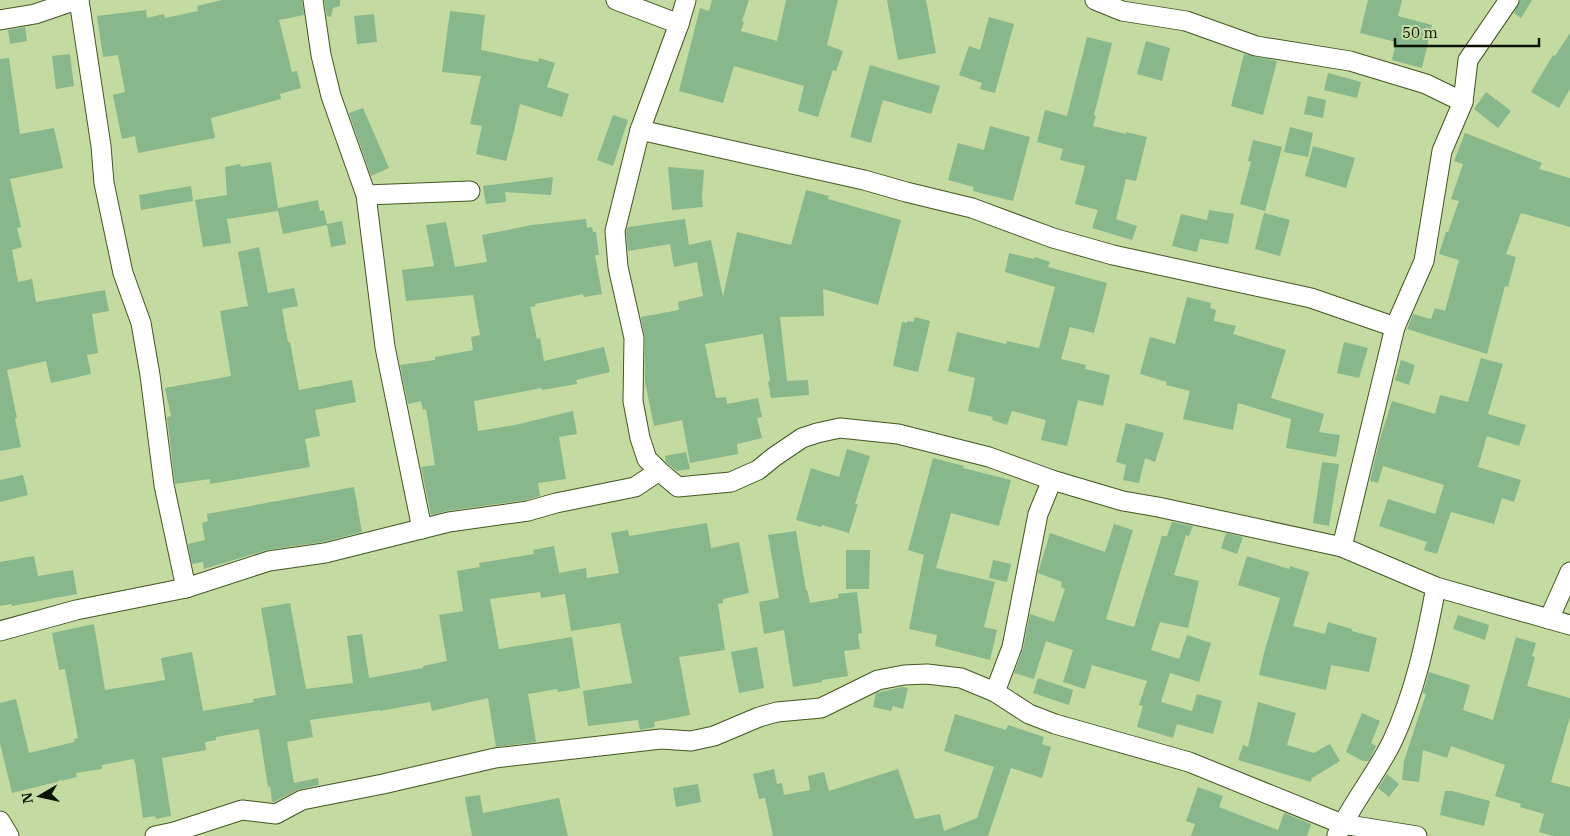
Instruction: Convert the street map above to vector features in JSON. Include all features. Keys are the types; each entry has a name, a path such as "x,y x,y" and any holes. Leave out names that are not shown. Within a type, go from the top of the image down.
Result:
{"street":[{"path":"0,20 35,14 78,0 101,146 104,183 123,273 141,323 164,485 186,588"},
{"path":"313,0 321,55 331,96 366,194 385,347 422,529"},
{"path":"616,0 679,24"},
{"path":"686,0 640,130 614,231 618,267 634,338 633,402 635,419 647,458 678,487 731,482 758,470 774,456 802,438 840,428 898,434 989,457 1052,480 1123,502 1158,507 1342,547 1436,587 1570,625"},
{"path":"1095,0 1122,11 1186,21 1256,46 1350,61 1426,84 1463,102"},
{"path":"1342,547 1395,327 1424,261 1442,151 1463,102 1468,60 1509,0"},
{"path":"640,130 864,180 972,208 1054,238 1113,254 1311,298 1395,327"},
{"path":"366,194 470,191"},
{"path":"0,631 76,610 186,588 269,561 325,554 449,522 528,511 556,503 635,487 659,471"},
{"path":"995,692 1012,647 1038,514 1052,480"},
{"path":"1550,619 1570,572"},
{"path":"1340,830 1391,742 1413,690 1427,636 1436,587"},
{"path":"156,836 242,810 276,814 302,800 383,784 495,758 628,742 661,739 691,741 706,738 778,712 821,708 878,680 904,675 927,674 961,678 995,692 1029,714 1046,721 1189,762 1340,830 1417,836"},
{"path":"0,821 9,836"}],"building":[{"path":"222,0 302,0 304,15 279,20 292,72 297,71 301,88 280,94 281,99 211,118 215,138 138,153 135,136 122,139 113,95 125,92 118,55 103,57 97,16 146,10 147,18 164,14 165,18 198,11 197,6"},
{"path":"324,0 340,0 340,6 333,8 331,17 327,16"},
{"path":"712,0 749,0 742,21 744,22 741,31 777,41 786,0 838,0 827,45 843,51 836,71 833,70 818,117 798,111 804,86 734,66 723,103 679,91 700,8 709,11"},
{"path":"887,0 926,0 936,53 898,60"},
{"path":"1368,0 1402,0 1398,16 1432,25 1422,68 1392,60 1396,42 1360,33"},
{"path":"1520,0 1532,0 1521,18 1514,13"},
{"path":"450,11 485,15 481,50 538,62 539,58 555,63 547,87 569,94 562,117 520,104 506,161 476,154 482,126 470,124 481,76 442,72"},
{"path":"374,14 377,42 357,44 354,16"},
{"path":"989,17 1014,24 995,93 980,89 982,83 959,75 969,46 980,50"},
{"path":"25,27 27,41 10,44 8,30"},
{"path":"1570,33 1570,89 1559,108 1531,92 1553,55 1555,56"},
{"path":"1087,37 1112,43 1093,126 1147,137 1136,181 1126,179 1116,219 1137,226 1132,240 1092,228 1098,210 1075,204 1085,166 1060,160 1063,149 1037,142 1045,110 1067,116"},
{"path":"1146,41 1170,48 1162,81 1137,74"},
{"path":"70,54 74,86 56,89 52,56"},
{"path":"1244,54 1277,61 1263,115 1231,106"},
{"path":"9,58 20,134 54,128 63,168 10,179 21,227 17,228 22,247 12,250 18,282 32,279 36,302 105,290 109,311 92,314 98,353 87,355 91,374 51,383 46,361 7,370 21,447 0,451 0,59"},
{"path":"870,65 940,86 931,114 883,100 871,143 850,137"},
{"path":"1328,73 1361,82 1357,98 1324,90"},
{"path":"1486,92 1511,111 1498,128 1474,109"},
{"path":"1308,96 1326,100 1323,118 1304,114"},
{"path":"363,108 389,168 371,176 349,113"},
{"path":"613,115 628,120 613,166 597,160"},
{"path":"990,126 1030,137 1013,201 973,191 974,187 948,180 958,143 984,150"},
{"path":"1290,127 1313,133 1308,157 1284,152"},
{"path":"1465,133 1542,163 1539,169 1570,178 1570,227 1521,213 1506,254 1516,257 1508,287 1505,286 1487,354 1407,329 1413,314 1431,319 1435,308 1445,311 1459,260 1439,254 1459,201 1451,199 1463,164 1454,161"},
{"path":"1253,140 1282,147 1265,211 1240,204 1251,162 1248,161"},
{"path":"1313,146 1355,158 1346,188 1305,176"},
{"path":"271,162 278,208 318,200 320,211 324,210 327,224 342,221 346,244 331,247 327,225 283,234 278,211 227,219 231,243 203,247 195,200 227,195 225,167 240,164 241,167"},
{"path":"668,167 704,170 703,207 672,210"},
{"path":"553,177 551,195 505,192 506,202 486,204 483,186"},
{"path":"191,186 193,201 141,210 139,195"},
{"path":"806,190 829,196 828,199 901,220 878,305 823,289 824,316 780,317 787,381 808,380 809,395 771,398 763,334 705,344 716,398 726,397 727,404 758,398 762,417 757,418 762,438 737,444 738,454 690,463 682,420 654,426 645,382 645,338 641,317 679,310 678,302 703,296 697,262 674,267 670,244 628,251 626,232 628,227 685,219 689,245 711,240 723,297 737,232 791,245"},
{"path":"1209,210 1234,214 1228,244 1200,239 1197,252 1172,246 1181,214 1207,220"},
{"path":"1264,213 1290,220 1280,256 1255,249"},
{"path":"586,219 587,228 592,227 593,232 596,232 599,255 595,255 602,294 584,297 583,294 535,304 536,306 530,307 537,339 540,338 544,361 604,347 610,372 576,380 577,384 542,390 541,388 474,401 478,431 515,425 573,411 577,434 559,437 566,479 538,483 540,496 526,500 431,515 421,467 435,465 426,409 423,410 421,401 408,404 400,365 435,360 435,357 473,350 471,337 480,335 473,295 406,301 402,270 434,266 426,225 446,222 455,267 487,262 482,235 532,225"},
{"path":"259,247 268,293 294,288 298,306 282,309 299,390 352,380 356,402 315,410 320,436 305,439 310,467 210,484 210,479 175,484 167,417 171,416 165,388 231,376 220,311 248,306 238,252"},
{"path":"1009,253 1034,259 1035,257 1050,262 1048,267 1107,283 1094,333 1070,327 1061,359 1086,365 1085,369 1110,375 1103,406 1078,400 1067,446 1041,440 1046,420 1012,411 1007,425 992,420 993,417 968,411 975,378 948,371 957,332 1006,344 1007,341 1039,348 1055,287 1005,272"},
{"path":"1187,297 1211,303 1210,308 1216,310 1214,321 1236,326 1233,334 1286,350 1271,398 1324,414 1319,432 1340,435 1336,457 1286,448 1291,419 1238,403 1233,430 1183,419 1190,391 1166,385 1167,382 1140,374 1150,337 1175,344"},
{"path":"915,317 930,321 918,372 893,366 902,322 913,322"},
{"path":"1344,342 1368,348 1359,378 1337,373"},
{"path":"1481,358 1503,364 1488,414 1526,425 1519,446 1487,436 1478,467 1521,480 1514,502 1502,498 1494,524 1451,512 1437,554 1424,550 1427,542 1379,526 1388,499 1435,514 1444,485 1383,466 1378,483 1370,481 1379,442 1392,401 1435,414 1440,395 1468,402"},
{"path":"1401,360 1415,365 1409,385 1395,380"},
{"path":"1126,423 1164,433 1155,462 1145,458 1139,483 1123,480 1126,465 1116,462"},
{"path":"847,449 870,456 855,504 858,504 849,533 796,520 811,468 839,477"},
{"path":"686,452 690,469 677,471 666,462 665,456"},
{"path":"933,458 1011,480 999,526 951,513 936,568 995,582 984,627 997,630 990,660 935,646 937,635 909,629 924,555 908,550"},
{"path":"1322,462 1339,464 1329,526 1313,523"},
{"path":"23,475 28,495 0,502 0,480"},
{"path":"354,487 362,532 323,542 267,550 204,569 203,562 192,564 188,544 205,540 202,523 208,521 207,514"},
{"path":"1172,522 1193,526 1189,536 1186,535 1174,575 1199,581 1188,628 1160,622 1151,650 1179,659 1187,635 1211,643 1199,682 1170,673 1161,702 1192,711 1197,694 1222,701 1213,734 1177,724 1173,738 1137,727 1143,706 1139,705 1147,681 1092,665 1085,689 1063,682 1073,650 1046,641 1034,679 1014,673 1023,649 1030,614 1054,622 1065,589 1061,587 1062,582 1038,573 1050,533 1105,552 1114,524 1133,530 1106,619 1134,627 1162,536 1167,536"},
{"path":"707,523 711,548 739,542 749,593 723,599 723,603 718,604 725,650 679,657 690,715 654,722 655,727 640,730 638,720 588,726 583,691 632,683 620,623 571,631 565,594 541,598 540,592 490,599 499,649 572,637 580,688 558,692 557,689 528,694 536,742 496,747 488,698 432,711 430,702 310,720 313,737 287,742 294,783 318,778 319,785 297,790 274,802 272,802 270,786 268,787 259,729 216,737 216,740 205,742 206,750 162,758 171,816 156,819 155,816 143,818 133,759 102,765 102,769 76,773 77,777 12,793 0,743 0,703 16,699 29,753 74,742 74,739 78,738 65,669 59,670 52,633 94,624 105,690 165,680 161,658 192,652 203,711 254,702 253,699 276,695 261,608 290,603 306,689 353,683 347,636 362,634 369,678 423,668 423,666 447,661 439,615 463,611 457,571 480,567 479,563 534,554 533,550 554,546 559,573 586,568 587,578 619,573 611,533 628,530 629,536"},
{"path":"796,531 810,603 839,598 838,594 857,592 862,633 858,634 860,649 844,651 848,676 793,687 784,630 764,634 759,602 779,598 768,535"},
{"path":"1226,533 1243,537 1237,554 1221,548"},
{"path":"846,550 870,550 869,589 846,589"},
{"path":"34,556 38,576 73,570 77,594 12,606 11,604 0,606 0,562"},
{"path":"1247,556 1289,569 1290,566 1309,572 1293,626 1325,634 1328,622 1377,638 1369,672 1331,665 1326,690 1259,675 1280,598 1238,585"},
{"path":"993,560 1011,564 1007,582 989,578"},
{"path":"1458,615 1489,625 1485,640 1453,629"},
{"path":"1516,637 1536,643 1532,656 1535,657 1527,686 1570,698 1570,717 1551,782 1570,787 1570,836 1554,836 1539,832 1544,814 1520,807 1521,804 1495,796 1505,765 1451,746 1447,758 1423,750 1419,782 1402,780 1404,761 1426,694 1423,693 1429,672 1470,685 1463,710 1493,720"},
{"path":"757,647 764,688 739,693 731,652"},
{"path":"1038,678 1073,690 1069,705 1033,693"},
{"path":"902,687 908,688 903,709 893,706 891,711 873,707 876,693"},
{"path":"1258,702 1296,713 1287,745 1314,753 1330,744 1340,761 1312,778 1311,782 1238,760 1243,745 1248,747"},
{"path":"1362,713 1380,721 1371,743 1376,746 1369,761 1363,761 1346,752"},
{"path":"955,714 1006,730 1008,725 1044,737 1042,744 1051,747 1042,778 1011,768 988,836 773,836 765,798 759,799 753,774 774,769 777,784 782,783 784,795 810,790 808,776 824,772 829,791 898,769 915,819 940,814 944,831 977,818 994,767 944,751"},
{"path":"1387,774 1399,784 1389,797 1378,788"},
{"path":"698,784 701,802 676,807 673,788"},
{"path":"1198,787 1223,796 1219,807 1278,830 1284,813 1311,824 1307,836 1191,836 1195,824 1186,821"},
{"path":"1445,791 1452,791 1490,801 1484,826 1440,815"},
{"path":"480,795 483,813 559,798 568,836 472,836 465,797"}]}
